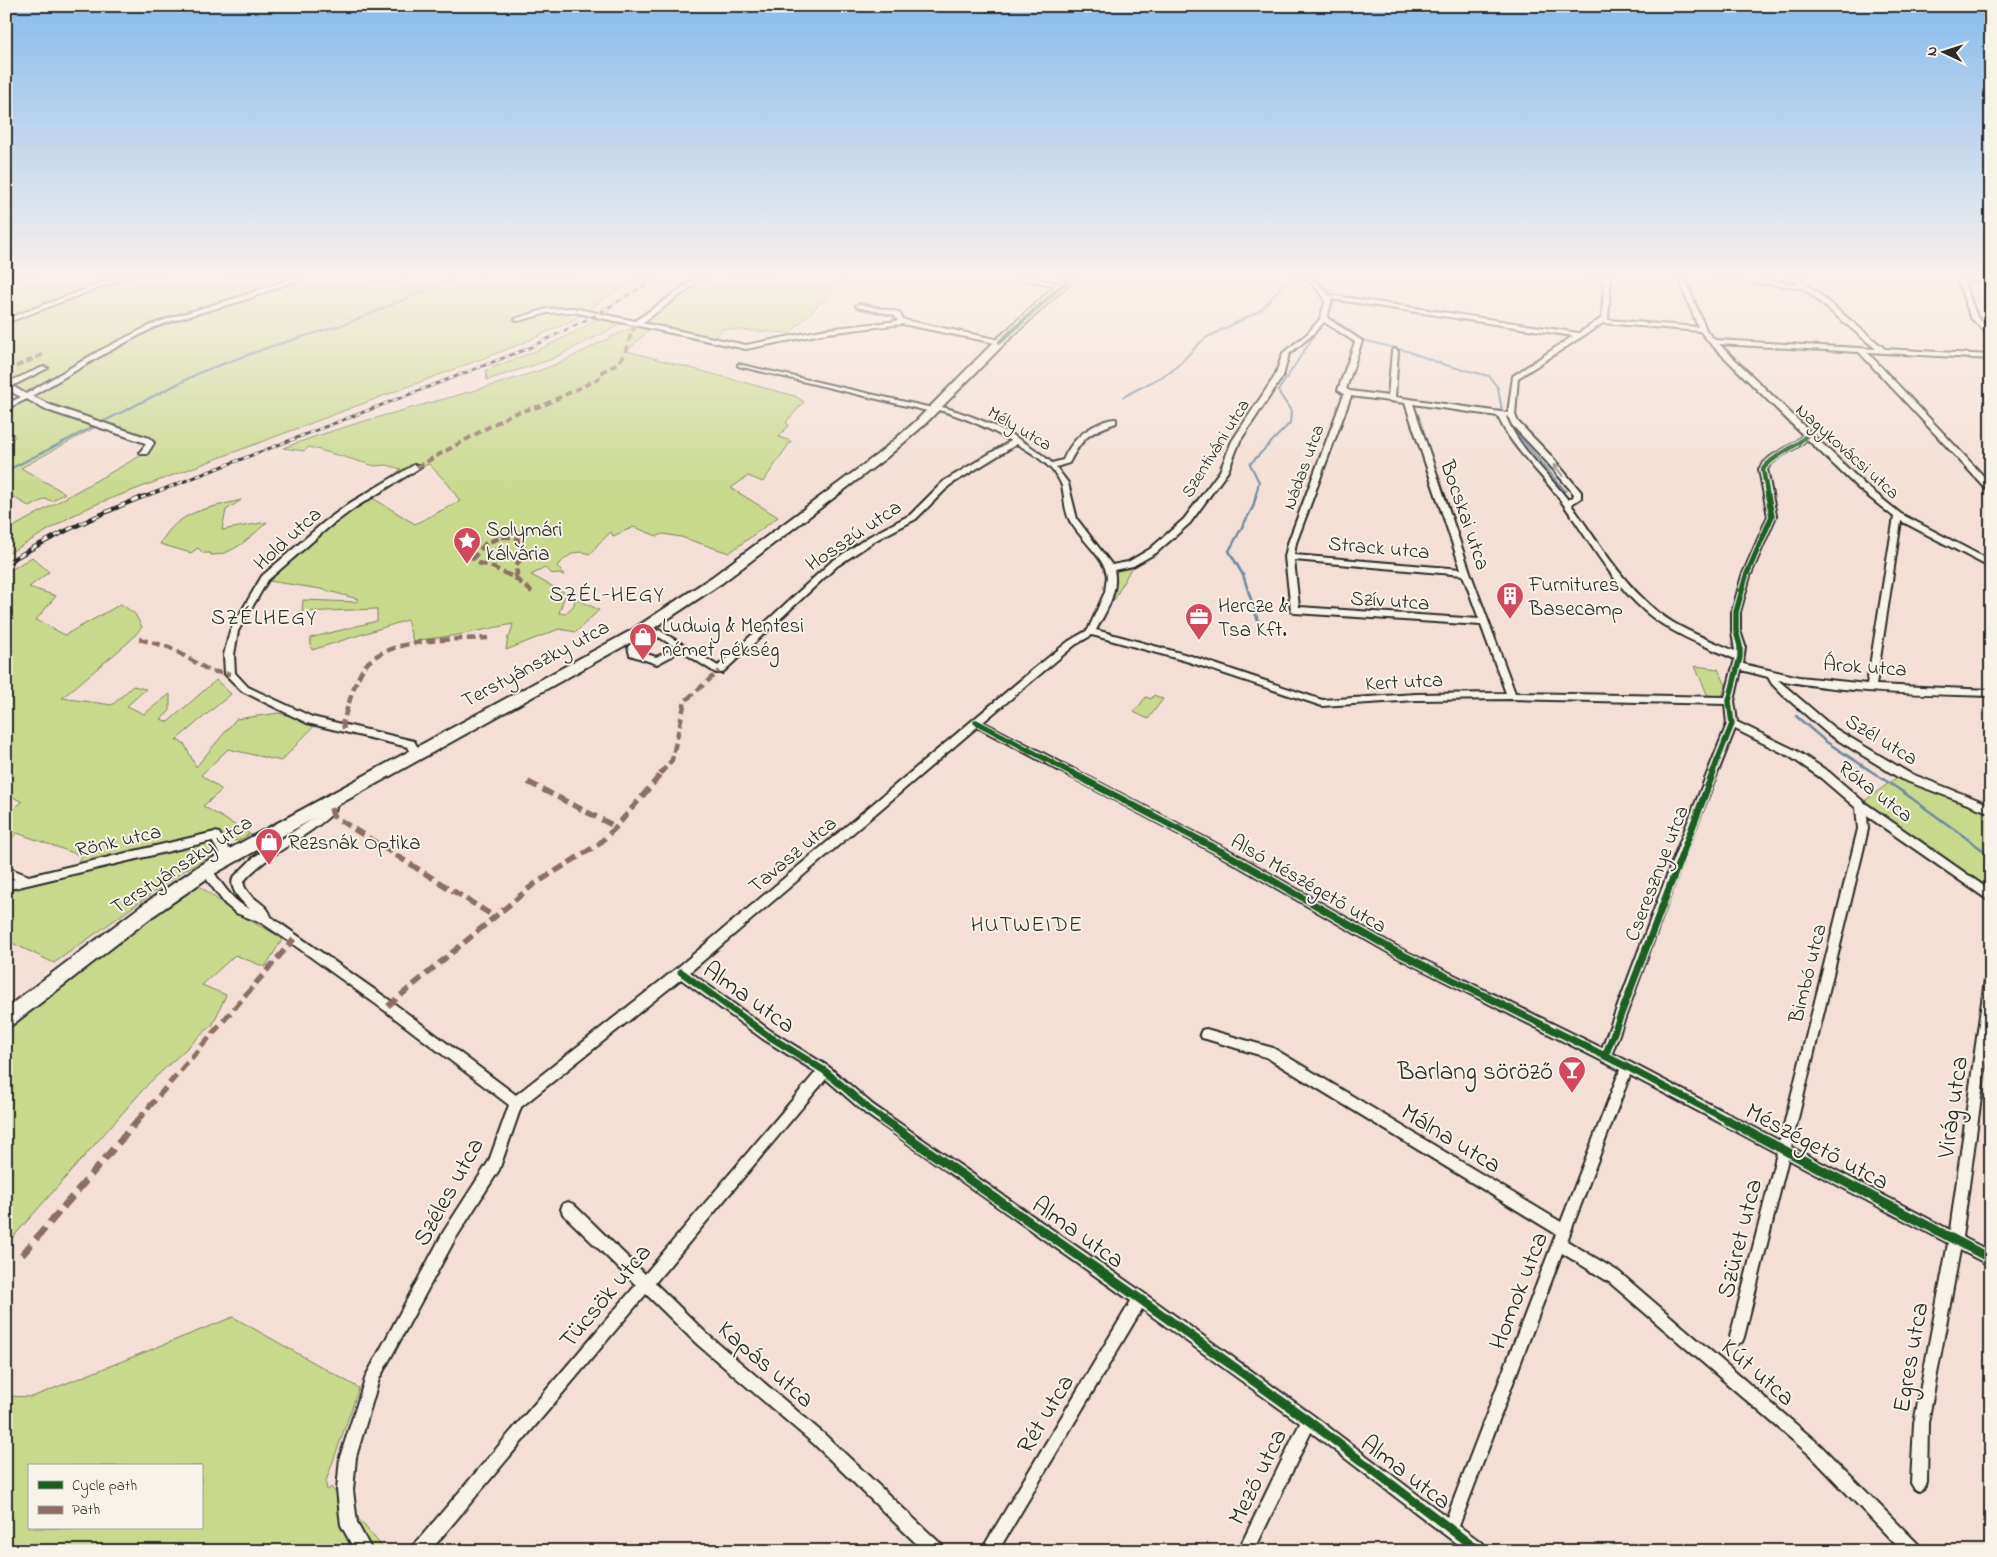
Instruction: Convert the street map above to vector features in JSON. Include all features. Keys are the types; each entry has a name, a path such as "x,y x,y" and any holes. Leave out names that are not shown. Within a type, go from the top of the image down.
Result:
{"main road":[{"name":"Terstyánszky utca","path":"6,1019 147,910 206,870 416,753 637,634 703,590 894,445 992,350"}],"street":[{"path":"6,407 27,397 106,350"},
{"name":"Szentiváni utca","path":"1109,568 1130,564 1153,552 1187,520 1203,501 1224,471 1236,441 1280,376 1286,352 1289,350"},
{"name":"Nádas utca","path":"1294,610 1289,557 1292,543 1348,393 1342,390 1356,350"},
{"path":"1556,350 1514,377 1512,416 1515,423 1549,459 1578,494 1577,498 1569,502 1568,506"},
{"name":"Nagykovácsi utca","path":"1720,350 1807,436 1862,487 1898,516 1981,558 1991,565"},
{"path":"1855,350 1991,357"},
{"path":"1861,350 1991,489"},
{"path":"1391,398 1395,351"},
{"name":"Mély utca","path":"740,365 934,408 982,423 1036,452 1053,465 1064,481 1071,516 1080,531 1109,568"},
{"path":"6,386 44,368"},
{"path":"6,386 47,407 146,440 150,443 144,452"},
{"path":"1348,393 1512,416"},
{"name":"Bocskai utca","path":"1408,401 1483,622 1512,696"},
{"name":"Árok utca","path":"1501,415 1505,429 1546,476 1600,553 1649,609 1676,628 1739,661 1771,675 1820,683 1991,693"},
{"path":"1053,465 1066,461 1072,447 1083,434 1095,427 1113,421"},
{"path":"1729,701 1739,661 1736,612 1746,576 1772,516 1764,469 1773,456 1800,445 1807,436"},
{"name":"Hosszú utca","path":"633,648 659,633 719,671 834,564 873,538 913,517 946,483 1016,441"},
{"name":"Hold utca","path":"416,753 411,744 361,734 310,720 245,689 230,674 229,655 234,631 265,578 326,525 353,505 417,467"},
{"path":"1871,687 1898,516"},
{"name":"Strack utca","path":"1289,557 1466,572"},
{"path":"1091,632 1105,604 1110,582 1109,568"},
{"name":"Szív utca","path":"1294,610 1483,622"},
{"name":"Kert utca","path":"1091,632 1188,658 1322,702 1336,703 1416,697 1512,696 1729,701"},
{"name":"Tavasz utca","path":"516,1104 681,972 976,722 1059,654 1091,632"},
{"path":"637,634 640,637 633,648 633,653 657,661 669,654"},
{"name":"Szél utca","path":"1771,675 1786,693 1839,736 1905,776 1991,809"},
{"name":"Cseresznye utca","path":"1605,1056 1679,857 1732,724 1729,701"},
{"name":"Alsó Mészégető utca","path":"976,722 1230,856 1396,951 1627,1067"},
{"name":"Róka utca","path":"1732,724 1792,753 1825,775 1861,806 1991,898"},
{"path":"266,920 265,914 244,897 238,888 237,881 245,870 259,859 320,820 331,808 327,802"},
{"name":"Bimbó utca","path":"1783,1150 1863,829 1861,806"},
{"name":"Rönk utca","path":"6,886 215,836 228,857"},
{"path":"206,870 229,901 250,916 266,920 388,1006 516,1104"},
{"path":"6,871 28,880"},
{"name":"Alma utca","path":"681,972 767,1036 825,1070 869,1109 1140,1299 1309,1421 1479,1551"},
{"name":"Virág utca","path":"1955,1240 1991,980"},
{"name":"Málna utca","path":"1206,1034 1269,1052 1562,1238"},
{"name":"Mészégető utca","path":"1627,1067 1991,1259"},
{"name":"Homok utca","path":"1450,1529 1627,1067"},
{"name":"Tücsök utca","path":"420,1551 825,1070"},
{"name":"Széles utca","path":"364,1551 349,1525 345,1490 348,1457 373,1376 449,1236 494,1165 516,1104"},
{"name":"Szüret utca","path":"1737,1337 1783,1150"},
{"name":"Kapás utca","path":"568,1210 702,1339 819,1439 936,1551"},
{"name":"Kút utca","path":"1562,1238 1614,1277 1815,1450 1913,1551"},
{"name":"Egres utca","path":"1919,1483 1921,1423 1955,1240"},
{"name":"Rét utca","path":"988,1551 1140,1299"},
{"name":"Mező utca","path":"1246,1551 1309,1421"}],"green space":[{"path":"6,350 506,350 94,505 6,555 6,531 149,451 155,441 103,423 21,468 65,493 52,501 45,499 30,507 10,495 6,497 6,446 14,438 14,434 6,432 6,409 23,402 30,396 6,382"},
{"path":"570,350 550,360 487,380 486,370 536,351"},
{"path":"585,350 628,350 627,351 795,396 804,402 786,422 789,425 779,437 791,441 763,482 748,476 731,488 778,517 729,553 681,537 663,534 657,536 634,527 613,536 611,532 598,544 591,554 580,552 569,556 557,566 564,575 550,573 545,568 531,575 571,596 564,598 559,613 565,614 574,605 575,598 599,610 576,632 559,629 506,650 513,624 458,635 413,641 407,620 312,650 310,638 377,621 377,609 302,612 303,600 356,602 358,599 321,589 269,581 331,525 371,497 415,524 460,501 448,484 429,464 393,479 392,477 401,469 387,465 375,466 309,447 304,451 283,448 347,426 541,370"},
{"path":"241,500 226,510 222,530 267,522 249,538 227,552 211,555 210,553 203,553 198,548 191,553 160,544 175,524 194,513"},
{"path":"32,557 49,572 29,587 56,596 36,620 65,635 121,604 135,614 142,627 130,641 62,698 112,705 133,686 146,689 127,706 144,714 170,694 170,711 161,719 168,722 216,680 231,694 176,740 184,743 196,767 236,719 279,713 316,724 281,761 228,749 201,775 222,790 203,806 250,834 238,841 220,839 218,852 182,872 54,963 6,940 6,891 67,875 82,856 17,833 6,843 6,815 22,802 6,793 6,573"},
{"path":"1131,568 1114,600 1112,600 1117,569"},
{"path":"1695,666 1718,669 1726,685 1722,696 1708,696"},
{"path":"1154,695 1163,699 1148,719 1134,712 1146,697 1151,699"},
{"path":"1896,778 1991,814 1991,891 1863,802"},
{"path":"193,881 234,912 283,938 265,967 235,955 202,985 226,995 213,1024 149,1083 6,1245 6,1021"},
{"path":"233,1317 359,1388 326,1481 327,1491 331,1487 386,1551 6,1551 6,1396 32,1397"}],"waterway":[{"path":"6,471 201,372 262,350"},
{"path":"1123,397 1172,371 1193,350"},
{"path":"1255,498 1259,482 1250,464 1290,423 1291,411 1278,391 1305,350"},
{"path":"1402,350 1445,365 1489,376 1498,388 1502,411"},
{"path":"1510,425 1565,491"},
{"path":"1256,496 1253,507 1229,551 1243,575 1259,624"},
{"path":"1796,716 1825,741 1903,792 1991,856"}],"railway":[{"path":"141,498 525,350"},
{"path":"6,563 74,527 145,496"}],"marked path":[{"path":"417,467 512,414 533,410 598,379 600,373 620,362 626,350"},
{"path":"6,371 44,354"},
{"path":"515,578 488,565 477,563 473,558 491,540 502,537 516,537 527,552 516,565 517,573 515,578 532,592"},
{"path":"344,729 343,722 359,678 366,665 375,656 389,650 423,642 488,638"},
{"path":"139,639 169,647 210,671 230,674"},
{"path":"388,1006 533,885 599,844 616,827 672,760 685,701 719,671"},
{"path":"528,782 616,827"},
{"path":"331,808 333,816 495,917"},
{"path":"22,1255 294,939"}],"cycle path":[{"path":"1605,1056 1679,857 1732,724 1729,701 1740,657 1740,646 1736,631 1736,612 1746,576 1772,516 1763,469 1773,457 1795,446 1807,435"},
{"path":"976,722 1230,856 1395,951 1627,1067 1991,1259"},
{"path":"681,972 767,1035 825,1071 869,1109 1140,1299 1309,1421 1479,1551"}],"place":[{"name":"Solymári kálvária","path":"467,565"},
{"name":"Furnitures Basecamp","path":"1510,620"},
{"name":"Hercze & Tsa Kft.","path":"1199,641"},
{"name":"Ludwig & Mentesi német pékség","path":"643,661"},
{"name":"Rezsnák Optika","path":"269,866"},
{"name":"Barlang söröző","path":"1572,1094"}],"district":[{"name":"SZÉL-HEGY","path":"607,593"},
{"name":"SZÉLHEGY","path":"264,616"},
{"name":"HUTWEIDE","path":"1027,923"}]}
